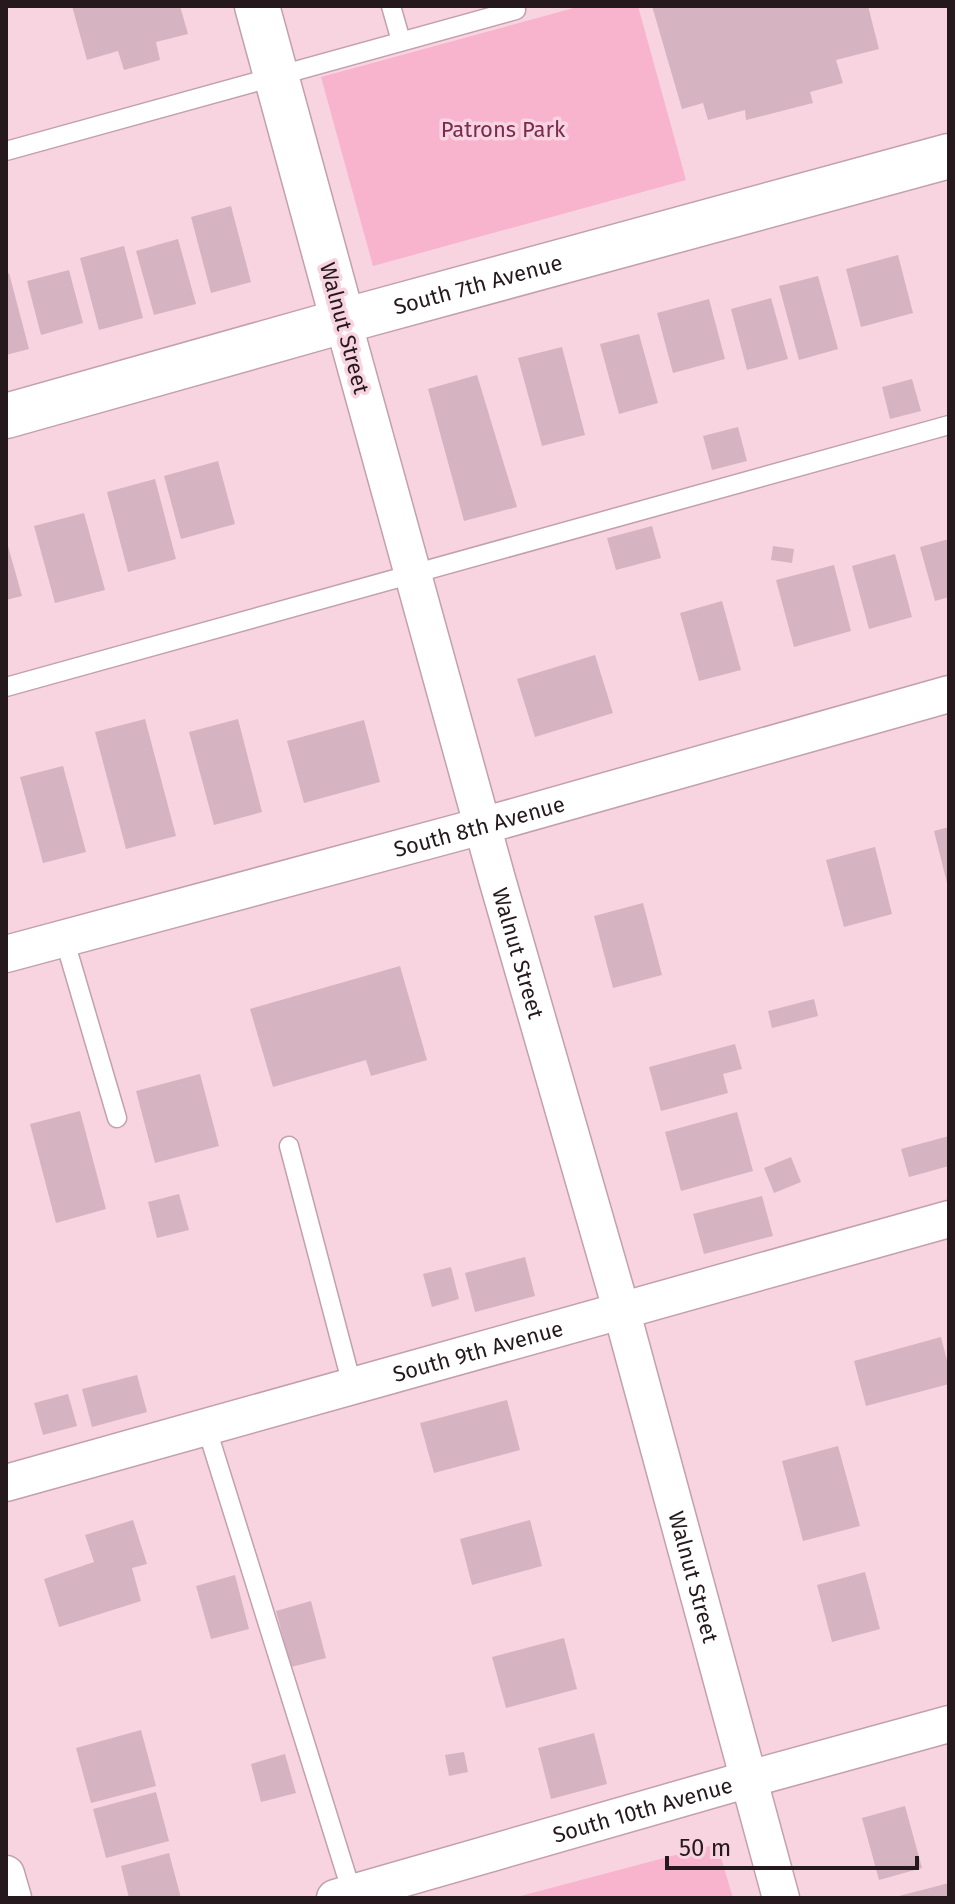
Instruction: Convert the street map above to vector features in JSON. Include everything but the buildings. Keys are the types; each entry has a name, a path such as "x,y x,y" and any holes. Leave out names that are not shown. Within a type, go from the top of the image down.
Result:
{"main road":[{"name":"Walnut Street","path":"257,6 343,321"},
{"name":"South 7th Avenue","path":"6,416 949,156"}],"street":[{"name":"Walnut Street","path":"343,321 482,826 621,1309 781,1898"},
{"name":"South 8th Avenue","path":"6,954 482,826 949,694"},
{"name":"South 9th Avenue","path":"6,1483 949,1219"},
{"name":"South 10th Avenue","path":"344,1896 392,1890 749,1779 949,1724"},
{"path":"6,1874 13,1898"}],"lane":[{"path":"391,6 401,41"},
{"path":"6,151 516,10"},
{"path":"6,687 949,425"},
{"path":"64,938 117,1118"},
{"path":"289,1146 352,1385"},
{"path":"206,1426 344,1896"}],"green space":[{"name":"Patrons Park","path":"581,6 638,6 686,180 373,266 321,77"},
{"path":"717,1844 733,1898 513,1898"}]}
